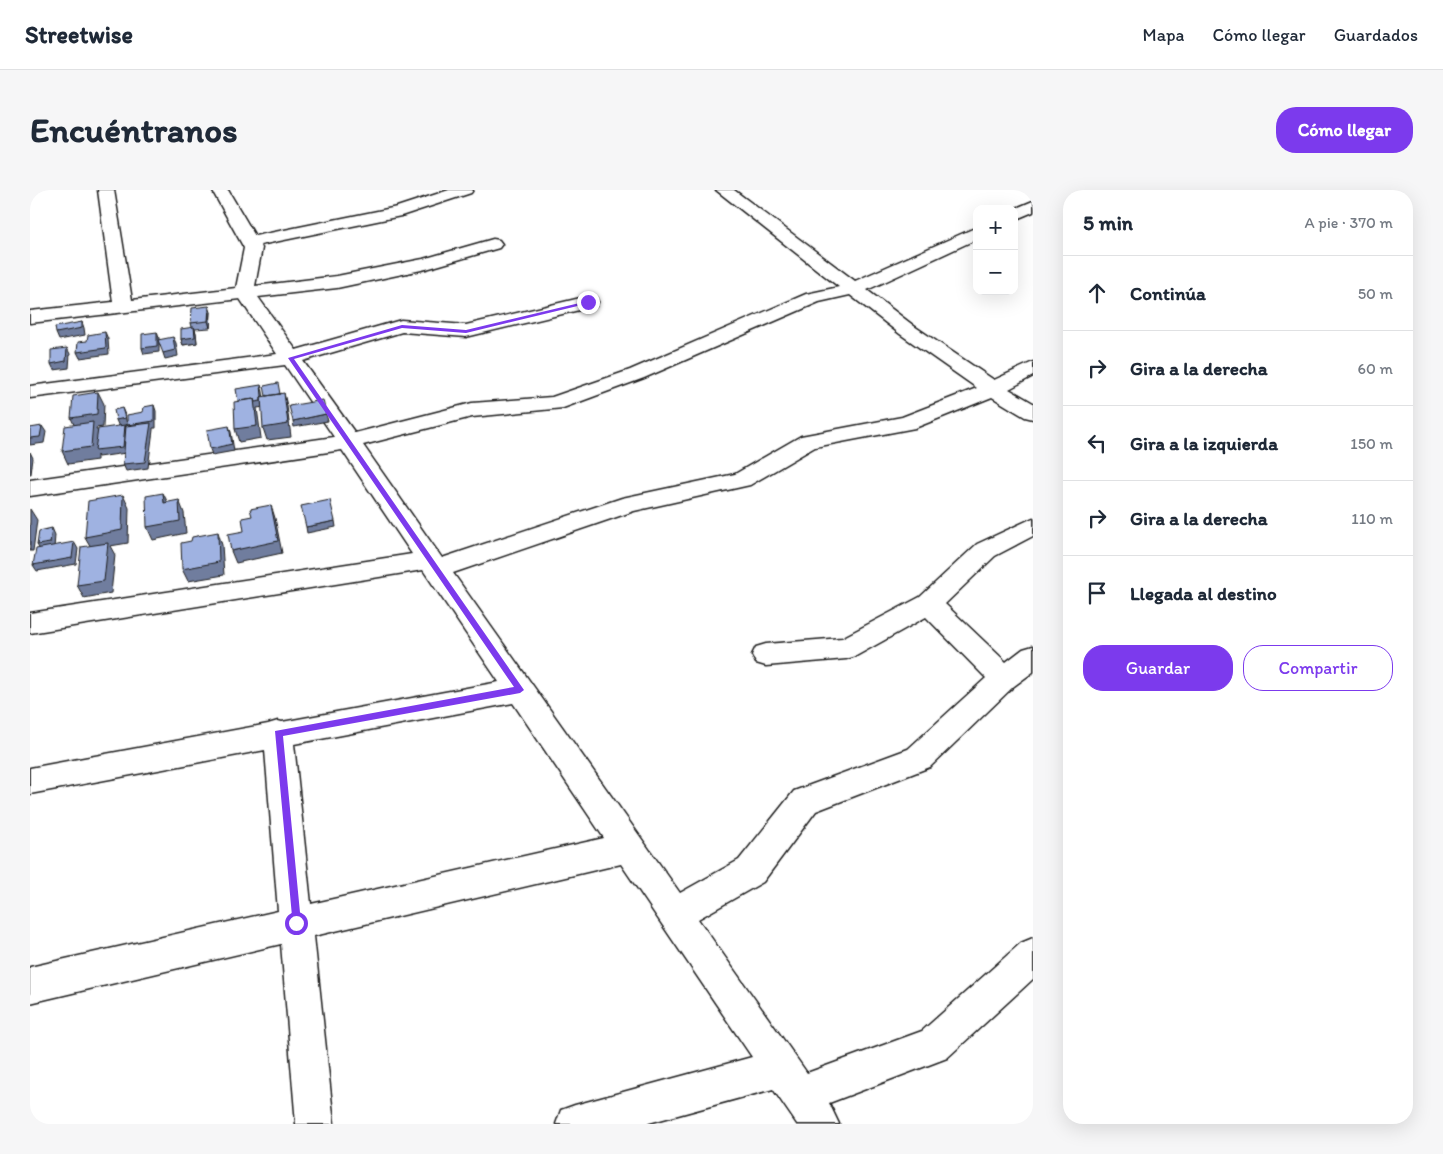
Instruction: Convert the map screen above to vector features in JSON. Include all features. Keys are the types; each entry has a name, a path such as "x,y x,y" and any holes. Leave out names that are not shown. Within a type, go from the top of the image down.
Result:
{"street":[{"path":"106,190 123,306"},
{"path":"220,190 253,248 245,292 820,1124"},
{"path":"248,238 401,211 465,190"},
{"path":"724,190 907,330 993,389 1033,412"},
{"path":"248,238 362,205"},
{"path":"1018,213 1033,206"},
{"path":"30,488 349,442 472,410 555,403 637,374 813,298 854,289 973,234"},
{"path":"30,317 346,280 426,264 493,244"},
{"path":"30,392 291,358 402,326 466,331 588,302"},
{"path":"30,623 433,564 630,504 742,480 809,441 907,423 993,389 1033,368"},
{"path":"766,655 846,648 929,604 986,550 1033,526"},
{"path":"929,604 1004,678"},
{"path":"675,914 751,871 805,801 919,758 1004,678 1033,657"},
{"path":"30,781 278,733 520,690"},
{"path":"278,733 315,1124"},
{"path":"30,985 629,847"},
{"path":"575,1124 791,1082 934,1045 1033,955"}],"building":[{"path":"209,306 208,321 191,323 192,308"},
{"path":"82,322 82,328 56,333 55,327"},
{"path":"194,327 195,337 181,339 181,329"},
{"path":"105,332 106,348 77,352 78,342 87,341 88,335"},
{"path":"157,332 157,346 142,348 142,334"},
{"path":"173,337 175,350 163,353 158,340"},
{"path":"67,348 66,361 51,364 51,350"},
{"path":"278,383 280,394 266,396 264,386"},
{"path":"261,385 261,401 255,402 254,399 238,401 236,389"},
{"path":"98,392 97,414 71,418 73,396"},
{"path":"284,393 288,424 263,428 261,397"},
{"path":"254,399 257,426 235,429 234,402"},
{"path":"323,400 326,414 293,421 289,406"},
{"path":"154,405 154,421 127,425 127,415 143,412 144,407"},
{"path":"122,408 125,418 116,420 114,410"},
{"path":"93,422 91,447 62,451 65,426"},
{"path":"151,423 145,462 123,464 126,426"},
{"path":"125,425 123,447 95,450 98,429"},
{"path":"42,426 40,437 30,438 30,428"},
{"path":"229,426 232,444 210,449 207,430"},
{"path":"163,493 164,503 179,500 180,521 147,527 146,496"},
{"path":"123,495 122,530 85,537 88,501"},
{"path":"330,500 335,521 306,527 301,506"},
{"path":"271,505 278,541 231,551 228,534 244,531 242,518 252,516 250,509"},
{"path":"52,528 50,543 37,545 39,531"},
{"path":"218,532 219,562 182,569 181,543 191,541 192,537"},
{"path":"74,542 72,558 33,565 36,549"},
{"path":"108,543 104,581 77,585 81,547"}],"route":[{"path":"296,923 278,733 520,690 291,358 402,326 466,331 588,302"}]}
